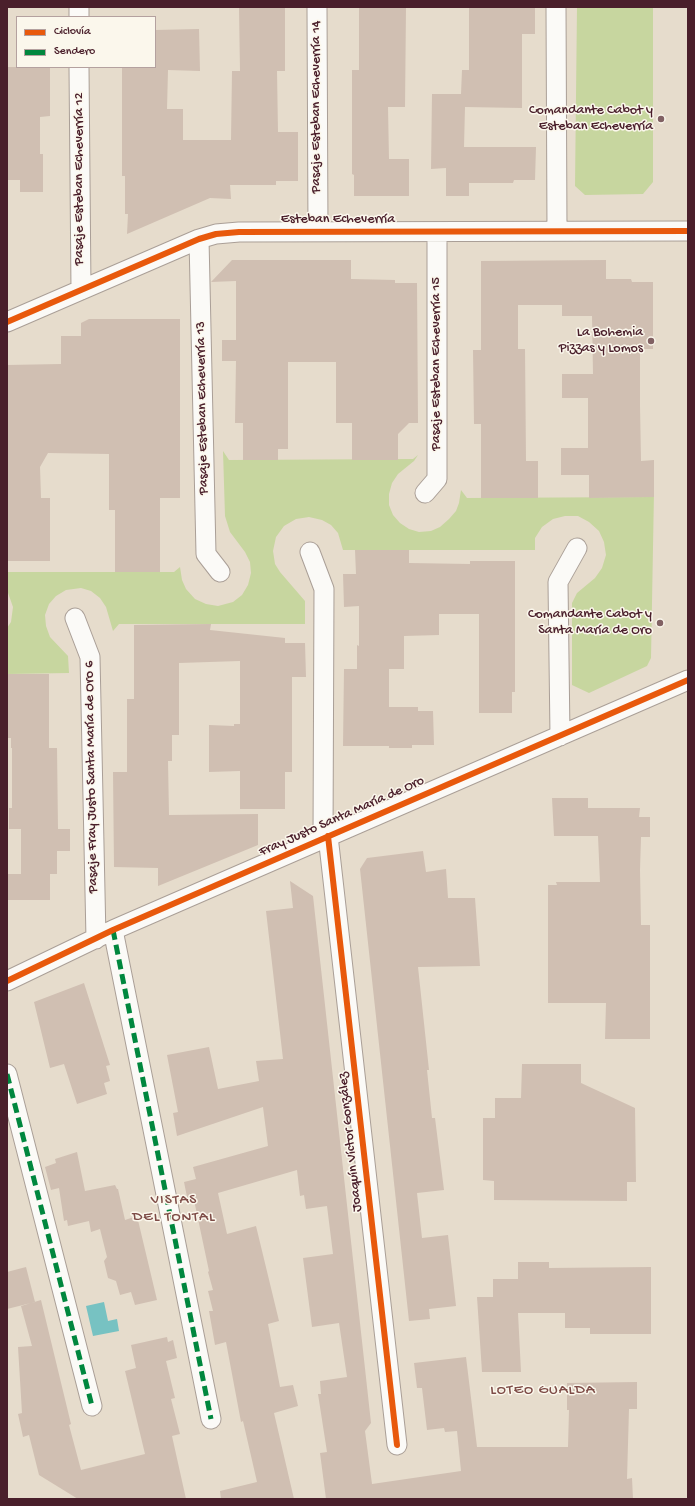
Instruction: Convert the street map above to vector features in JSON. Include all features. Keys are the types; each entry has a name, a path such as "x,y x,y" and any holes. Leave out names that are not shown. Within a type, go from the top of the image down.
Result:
{"street":[{"name":"Pasaje Esteban Echeverría 14","path":"317,7 318,232"},
{"path":"556,7 557,232"},
{"name":"Pasaje Esteban Echeverría 12","path":"79,68 81,290"},
{"name":"Esteban Echeverría","path":"7,322 199,239 216,234 239,232 688,231"},
{"name":"Pasaje Esteban Echeverría 15","path":"425,493 437,479 437,232"},
{"name":"Pasaje Esteban Echeverría 13","path":"199,239 206,554 220,572"},
{"path":"560,736 558,582 577,548"},
{"name":"Joaquín Víctor González","path":"310,552 324,589 326,837 397,1445"},
{"name":"Pasaje Fray Justo Santa María de Oro 6","path":"75,618 90,657 96,939"},
{"name":"Fray Justo Santa María de Oro","path":"7,981 113,930 688,680"},
{"path":"113,930 211,1419"},
{"path":"7,1074 92,1406"}],"green space":[{"path":"577,7 653,7 653,182 643,194 585,195 575,186"},
{"path":"223,451 229,460 413,459 418,455 414,461 398,474 392,483 389,494 389,505 393,515 400,523 409,529 419,532 431,531 440,527 449,519 456,511 461,490 467,498 649,497 654,492 651,658 647,666 589,693 572,685 572,603 577,593 595,578 602,568 606,555 604,542 599,531 589,522 578,516 565,516 553,519 542,527 535,538 535,550 343,550 338,533 331,525 322,520 309,517 296,519 284,526 276,537 273,551 275,564 280,572 305,601 305,624 119,624 113,631 106,607 100,598 91,591 81,588 66,590 56,596 49,604 45,615 46,626 50,637 68,656 69,673 7,674 7,628 11,622 13,607 7,590 7,572 174,572 180,567 182,580 186,589 195,599 206,604 218,606 233,602 242,595 248,585 251,573 250,562 245,552 230,532 225,516"}],"water":[{"path":"104,1302 108,1321 117,1319 119,1331 93,1336 86,1306"}],"building":[{"path":"239,7 285,7 285,71 277,71 278,132 298,132 298,181 276,181 276,185 230,185 231,199 210,198 127,234 128,214 125,214 125,176 122,176 122,68 156,68 156,30 199,29 200,71 168,70 167,109 183,109 183,140 231,140 232,71 240,71"},
{"path":"359,7 406,7 405,107 388,107 389,159 409,159 409,196 354,196 354,175 352,174 352,70 359,70"},
{"path":"469,7 535,7 535,34 522,34 522,108 465,107 464,147 536,147 535,180 514,180 513,183 469,183 469,196 446,196 446,168 431,169 432,94 461,94 462,70 469,70"},
{"path":"7,67 50,68 50,116 40,117 40,154 43,154 43,192 20,192 20,180 7,180"},
{"path":"232,260 351,260 351,279 395,280 395,283 417,283 418,423 409,423 398,434 398,460 352,460 352,423 336,423 336,362 288,362 288,449 278,449 278,460 243,460 243,423 235,423 236,361 222,361 222,340 236,340 236,281 211,282"},
{"path":"606,260 606,279 631,279 632,282 653,282 653,349 640,349 640,406 641,461 654,460 654,497 589,498 589,475 561,475 561,448 588,448 588,398 562,398 562,374 593,374 592,316 562,316 562,305 518,305 518,349 525,349 526,461 538,461 538,498 481,498 481,424 474,424 473,350 481,350 481,261"},
{"path":"89,319 180,319 180,498 160,498 160,572 115,572 115,510 109,510 109,454 48,453 40,467 41,498 50,498 50,561 7,561 7,365 61,364 61,336 81,336 81,323"},
{"path":"355,550 409,550 409,563 470,564 470,561 515,561 515,692 512,692 512,713 479,713 479,614 439,614 439,635 404,636 404,669 389,669 389,707 418,707 418,711 433,711 434,745 412,745 412,748 389,748 389,746 343,746 344,669 357,669 357,645 359,646 359,606 344,607 343,574 356,574"},
{"path":"211,624 210,630 285,638 285,643 305,643 306,677 292,677 292,772 285,772 285,809 240,809 240,771 209,772 209,725 234,726 234,724 240,724 240,661 179,663 179,735 172,735 172,761 168,761 169,815 258,814 258,845 158,886 158,868 114,867 113,772 127,772 127,699 134,699 134,625"},
{"path":"7,674 49,674 49,748 57,748 58,829 70,829 70,851 57,851 57,874 50,874 50,900 7,900 7,874 21,874 21,829 9,829 9,808 12,808 12,748 11,738 7,738"},
{"path":"552,798 588,798 588,808 640,808 639,817 650,817 650,837 641,837 640,870 641,925 650,925 650,1039 605,1039 606,1003 548,1003 548,885 557,885 556,882 600,882 598,836 554,836"},
{"path":"423,851 426,872 446,869 448,898 475,898 480,966 418,967 429,1070 427,1070 432,1118 435,1118 444,1190 417,1193 422,1238 448,1235 456,1306 429,1309 430,1319 409,1321 360,869 367,858"},
{"path":"290,881 313,896 371,1423 365,1431 372,1484 461,1471 457,1431 445,1432 444,1428 427,1430 422,1388 417,1388 414,1363 466,1357 477,1447 568,1447 569,1410 567,1410 567,1383 637,1382 637,1409 629,1409 627,1479 632,1478 633,1499 326,1499 320,1453 327,1452 318,1394 321,1394 320,1381 347,1377 339,1323 312,1327 303,1258 333,1254 327,1206 306,1209 304,1195 300,1196 297,1170 218,1193 227,1234 256,1226 279,1321 268,1324 280,1387 293,1385 298,1406 274,1413 294,1499 221,1499 220,1491 257,1482 243,1421 241,1422 226,1342 215,1345 209,1311 213,1311 208,1291 213,1290 194,1200 188,1202 184,1182 196,1179 193,1167 268,1146 263,1107 177,1136 173,1113 178,1112 167,1055 209,1047 218,1089 259,1081 256,1061 283,1059 266,911 293,908"},
{"path":"84,983 110,1065 106,1066 110,1081 104,1083 107,1094 77,1104 64,1064 50,1068 34,1002"},
{"path":"522,1064 581,1064 581,1083 635,1108 636,1182 627,1182 627,1201 494,1200 494,1181 483,1180 483,1118 495,1118 495,1098 521,1098"},
{"path":"77,1152 85,1191 115,1185 118,1189 125,1220 137,1216 157,1300 135,1305 131,1292 120,1295 116,1281 108,1278 104,1261 107,1257 100,1229 91,1232 89,1221 68,1226 67,1220 64,1221 59,1188 51,1190 45,1167 56,1163 55,1159"},
{"path":"518,1262 549,1262 549,1268 651,1267 651,1334 590,1334 590,1328 565,1328 565,1313 518,1313 521,1372 482,1372 477,1297 493,1297 493,1279 518,1279"},
{"path":"26,1267 35,1302 7,1309 7,1272"},
{"path":"41,1300 71,1424 69,1425 81,1470 145,1454 125,1371 136,1368 131,1345 167,1337 168,1342 173,1340 177,1358 166,1361 175,1398 171,1399 180,1434 172,1436 186,1499 78,1499 39,1475 29,1435 23,1437 18,1414 22,1413 18,1347 32,1346 21,1306"}],"marked path":[{"path":"113,930 211,1419"},
{"path":"7,1074 92,1406"}],"cycle path":[{"path":"7,322 199,239 216,234 239,232 688,231"},
{"path":"7,981 113,930 688,680"},
{"path":"328,836 397,1445"}],"place":[{"name":"Comandante Cabot y Esteban Echeverría","path":"661,119"},
{"name":"La Bohemia Pizzas y Lomos","path":"651,341"},
{"name":"Comandante Cabot y Santa María de Oro","path":"660,623"}],"district":[{"name":"VISTAS DEL TONTAL","path":"174,1210"},
{"name":"LOTEO GUALDA","path":"543,1391"}]}
